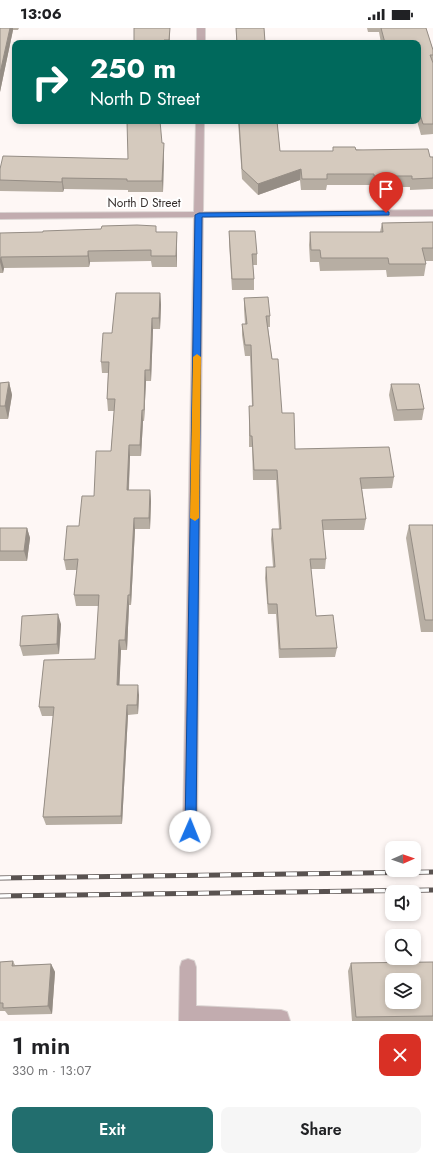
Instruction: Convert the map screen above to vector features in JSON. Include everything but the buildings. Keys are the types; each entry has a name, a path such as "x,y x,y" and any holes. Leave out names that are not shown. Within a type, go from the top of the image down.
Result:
{"street":[{"path":"201,40 202,28"},
{"path":"190,831 200,124"},
{"name":"North D Street","path":"0,216 433,213"},
{"path":"188,967 187,1017 282,1018 282,1021"}],"railway":[{"path":"0,878 433,872"},
{"path":"0,896 433,890"}],"slow traffic":[{"path":"195,518 197,357"}],"route":[{"path":"190,831 199,215 386,213"}]}
